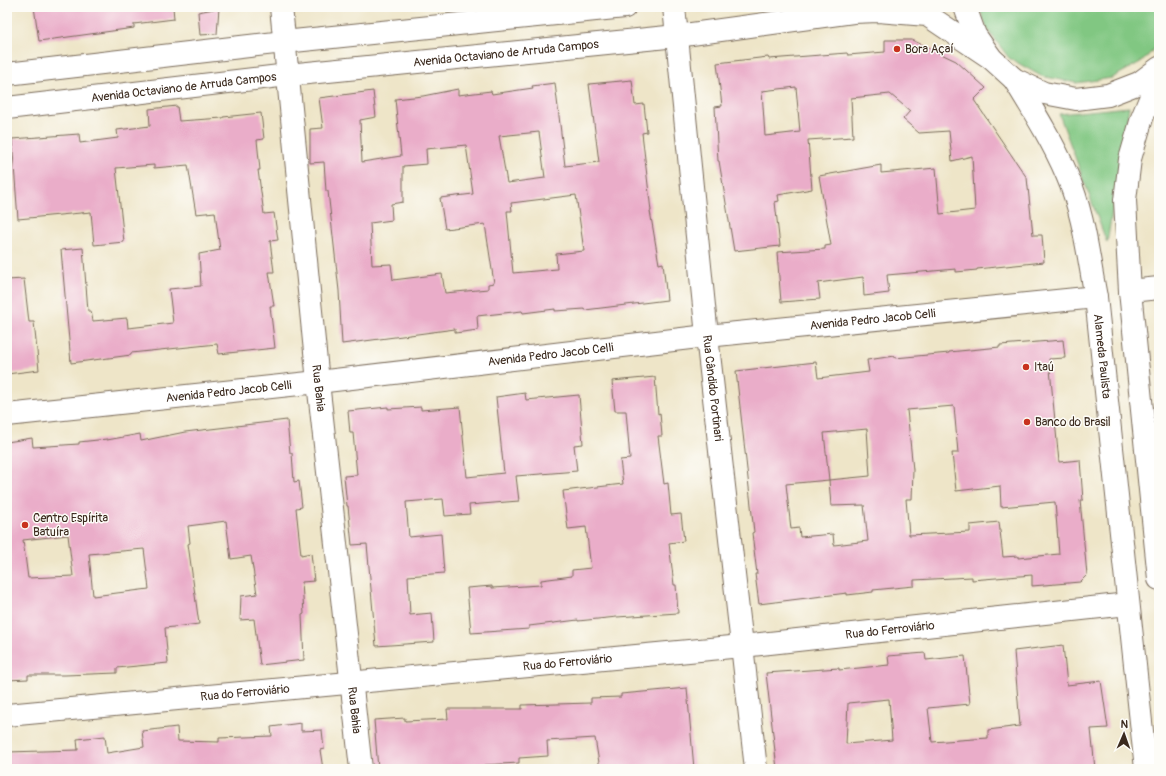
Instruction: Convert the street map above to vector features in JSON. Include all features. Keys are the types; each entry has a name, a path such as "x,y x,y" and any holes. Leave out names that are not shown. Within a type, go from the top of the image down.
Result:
{"street":[{"name":"Rua Bahia","path":"281,7 318,382 361,769"},
{"path":"7,74 284,42 625,7"},
{"name":"Rua Cândido Portinari","path":"674,7 707,336 756,769"},
{"path":"965,7 975,35 992,59 1014,79 1044,93 1076,99 1108,95 1138,83 1159,68"},
{"name":"Avenida Octaviano de Arruda Campos","path":"7,108 288,75 677,36 853,12 878,11 927,15 992,59"},
{"path":"1159,77 1142,118 1130,159 1125,200 1130,291 1159,579"},
{"name":"Alameda Paulista","path":"1014,79 1048,136 1068,176 1082,222 1096,297 1146,769"},
{"path":"1130,291 1159,288"},
{"name":"Avenida Pedro Jacob Celli","path":"7,415 318,382 707,336 1096,297"},
{"name":"Rua do Ferroviário","path":"7,715 742,646 1128,604"}],"green space":[{"path":"979,7 1159,7 1159,43 1144,60 1112,78 1076,83 1041,76 1009,58 987,29"},
{"path":"1129,107 1107,243 1059,114"}],"building":[{"path":"34,7 173,7 174,19 134,24 134,28 39,41"},
{"path":"219,8 217,34 200,35 198,12"},
{"path":"885,40 912,40 956,61 986,88 974,100 1027,178 1033,235 1042,235 1044,262 956,272 956,269 887,275 889,293 864,296 863,277 818,283 820,299 781,302 777,252 825,249 825,246 831,245 819,176 881,165 881,173 936,168 940,214 975,210 972,156 952,161 949,131 919,133 903,119 910,111 890,94 851,98 853,137 808,140 812,189 778,195 779,201 775,202 780,246 734,251 718,161 715,107 722,106 717,63 768,57 769,59 847,53 848,55 885,52","holes":["796,87 800,132 765,136 762,91"]},
{"path":"632,80 635,105 644,104 647,132 642,133 650,211 659,264 663,263 667,300 585,310 555,311 555,309 477,316 478,330 455,333 455,329 342,344 339,291 328,191 326,191 324,162 310,163 310,129 323,128 319,98 373,91 376,117 360,120 362,162 401,156 395,99 423,96 458,89 458,95 491,91 492,94 555,83 565,166 599,162 589,84","holes":["539,132 545,178 507,183 499,136","466,145 473,194 440,198 445,229 485,224 494,283 488,284 488,289 445,293 442,274 393,280 391,264 372,265 370,223 392,220 391,204 403,202 403,166 427,164 426,149","576,195 584,251 556,254 557,269 513,273 507,211 512,211 511,203"]},
{"path":"177,106 179,121 223,118 261,113 264,139 257,140 260,170 258,170 264,214 274,213 278,240 270,241 274,272 269,272 274,306 270,306 275,348 219,354 217,344 131,353 131,355 71,363 61,250 83,248 88,311 91,311 93,321 127,318 128,328 173,323 169,289 201,286 199,254 220,250 215,212 196,214 188,165 154,168 154,165 116,168 124,242 94,245 91,212 18,219 12,139 79,134 80,143 118,138 117,130 150,126 149,109"},
{"path":"24,279 29,322 34,322 39,370 7,374 7,280"},
{"path":"1063,340 1065,358 1049,359 1059,462 1080,460 1083,500 1080,500 1087,575 1080,582 1032,586 1032,575 972,580 972,577 914,580 914,586 873,590 873,592 847,595 847,593 759,604 752,533 754,532 736,371 816,362 818,378 869,372 867,360 895,356 895,358 949,353 1000,347 1000,345","holes":["954,406 958,453 952,453 956,491 1000,486 1001,507 1055,502 1059,554 1018,558 1018,556 1003,557 999,522 970,525 970,532 909,535 906,499 912,499 913,470 907,410","867,429 870,476 829,480 824,433","829,480 831,506 864,505 868,541 834,545 833,534 800,537 799,528 791,529 786,484"]},
{"path":"655,377 658,414 660,413 662,436 658,436 664,484 668,483 671,515 681,514 684,541 669,543 674,585 676,585 678,613 578,620 529,626 529,629 471,633 467,588 541,585 541,580 572,576 572,570 591,568 586,527 568,529 563,491 623,484 620,460 630,459 626,411 615,411 612,381"},
{"path":"525,393 526,400 579,395 583,444 574,445 577,471 516,476 519,501 469,505 470,514 445,516 443,499 406,502 409,537 441,534 444,573 408,576 410,615 432,613 434,642 376,646 367,544 352,545 347,506 344,476 357,475 353,433 350,433 348,411 388,407 388,409 421,407 421,410 460,407 467,477 504,473 496,397"},
{"path":"287,420 290,453 292,453 294,482 299,481 302,507 296,508 301,555 311,553 314,581 302,582 304,660 260,665 254,619 240,620 241,596 257,594 251,556 231,559 226,521 188,526 190,543 188,544 199,624 165,628 168,663 117,668 117,673 28,675 28,679 7,680 7,442 32,438 33,447 79,444 79,442 107,440 140,434 141,441 185,432","holes":["68,535 73,576 28,578 23,540","144,549 149,589 93,596 89,554"]},
{"path":"1063,645 1067,685 1101,681 1108,728 1091,729 1095,769 777,769 766,673 839,668 839,670 889,665 888,656 925,653 926,660 965,656 970,704 928,708 932,742 988,738 988,730 1020,726 1014,651","holes":["889,699 892,740 846,744 848,703"]},
{"path":"687,688 694,769 600,769 595,738 547,741 548,756 519,758 519,763 484,765 485,769 378,769 374,720 405,718 405,721 448,719 447,709 522,709 522,705 591,703 591,698 621,697 621,694"},
{"path":"301,723 301,731 322,730 324,749 320,750 323,769 7,769 7,752 78,750 77,739 105,736 107,753 144,747 142,731 177,727 178,741 219,742 219,738 272,736 271,727"}],"place":[{"name":"Bora Açaí","path":"897,49"},
{"name":"Itaú","path":"1026,367"},
{"name":"Banco do Brasil","path":"1027,422"},
{"name":"Centro Espírita Batuíra","path":"25,525"}]}
